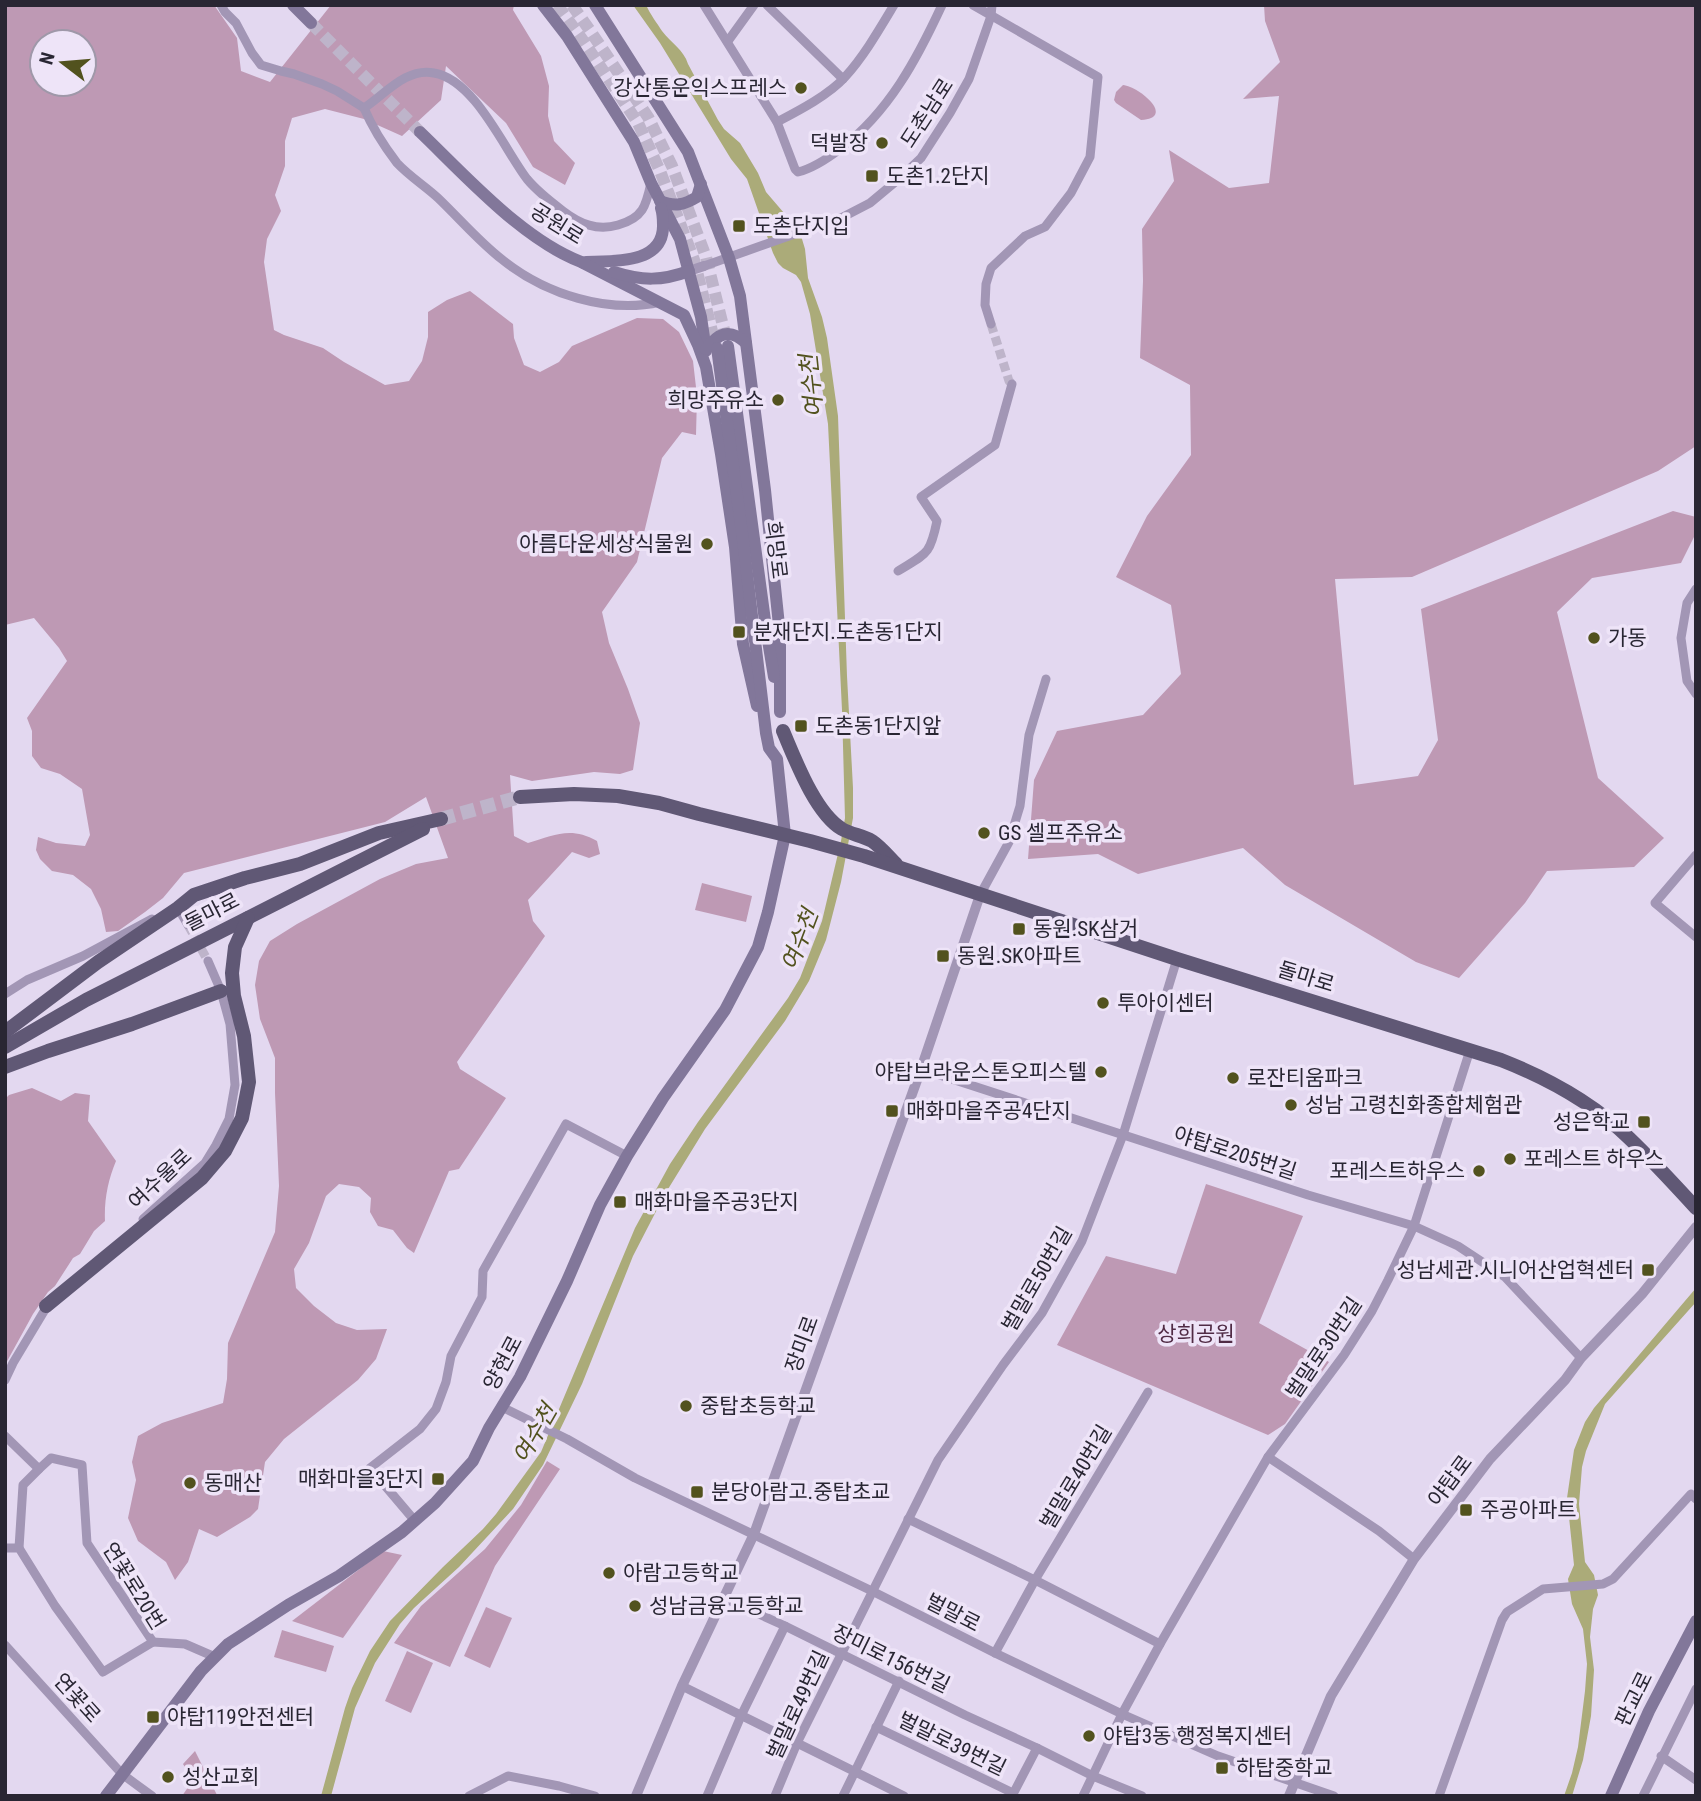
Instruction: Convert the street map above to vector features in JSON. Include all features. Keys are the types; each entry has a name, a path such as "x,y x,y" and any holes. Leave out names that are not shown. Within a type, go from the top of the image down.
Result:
{"main road":[{"path":"293,5 311,23"},
{"path":"543,5 567,36 634,142 663,213 663,234 659,246 642,257 583,263"},
{"path":"594,5 688,152 729,258 740,296 780,635 780,712"},
{"name":"공원로","path":"419,132 510,217 551,247 583,263 646,280 670,278 689,271"},
{"path":"651,183 680,239 701,317 717,348"},
{"path":"660,201 670,205 688,203 697,197 701,184"},
{"path":"583,263 684,315 706,367 735,547 743,644 753,695 766,733"},
{"path":"714,410 717,348 714,340 728,333 746,342"},
{"name":"희망로","path":"717,348 783,731 783,747 777,759"},
{"name":"희망로","path":"717,348 766,733 769,748 777,759 785,835"},
{"path":"783,731 811,791 835,824 873,842 900,868"},
{"path":"520,797 574,794 618,796 659,803 785,835"},
{"name":"돌마로","path":"5,1047 86,1000 441,819 379,833 300,864 194,895 178,908"},
{"name":"돌마로","path":"785,835 864,856 1524,1069 1564,1089 1628,1137 1696,1208"},
{"name":"양현로","path":"106,1796 181,1696 228,1644 246,1630 339,1576 415,1521 473,1461 489,1428 520,1377 567,1281 600,1205 627,1156 663,1098 725,1010 758,947 785,835"},
{"path":"5,1031 178,908"},
{"path":"46,1306 202,1178 225,1151 242,1118 249,1082 244,1036 234,996 232,973 235,947 248,918"},
{"path":"5,1067 221,991"},
{"name":"판교로","path":"1611,1796 1649,1711 1696,1621"}],"street":[{"path":"221,5 236,23 261,65 322,84 364,108 376,132 398,163 436,195 505,262 531,278 569,295 613,306 661,302"},
{"path":"704,5 777,122 798,172 821,163 860,133 898,88 942,5"},
{"path":"728,41 754,5"},
{"path":"767,5 843,79"},
{"path":"973,5 991,10 1098,77 1090,156 1071,193 1045,227 1025,236 991,268 986,284 985,305 991,324"},
{"path":"777,122 806,107 843,79 868,47 893,6"},
{"name":"도촌남로","path":"729,258 843,217 870,203 920,158 938,133 969,79 991,10"},
{"path":"364,108 405,77 433,72 445,77 473,98 530,182 573,219 585,225 602,228 628,222 646,206 651,183"},
{"path":"704,266 729,258"},
{"name":"공원로","path":"689,271 704,266"},
{"path":"898,571 927,553 933,537 937,521 921,497 995,445 1012,384"},
{"path":"1696,589 1687,603 1681,638 1687,681 1696,694"},
{"path":"980,895 1009,842 1020,806 1029,735 1046,679"},
{"path":"1696,855 1656,903 1696,937"},
{"name":"장미로","path":"636,1796 682,1686 754,1534 921,1069 980,895"},
{"path":"5,994 27,980 83,956 145,922 178,908 188,925"},
{"name":"벌말로50번길","path":"872,1591 938,1460 1042,1312 1082,1241 1123,1135 1177,958"},
{"name":"여수울로","path":"5,1380 46,1306 96,1257 139,1223 205,1163 229,1119 235,1085 230,1024 221,991 208,961"},
{"name":"벌말로30번길","path":"1083,1796 1122,1714 1160,1644 1268,1457 1344,1355 1371,1311 1414,1226 1470,1050"},
{"name":"야탑로205번길","path":"921,1069 1308,1195 1414,1226 1458,1246 1505,1278 1581,1358"},
{"path":"415,1521 370,1468 420,1429 436,1409 446,1382 451,1356 482,1297 483,1271 566,1125 627,1156"},
{"name":"야탑로","path":"1289,1796 1331,1696 1414,1559 1490,1459 1643,1294 1696,1227"},
{"name":"벌말로40번길","path":"995,1653 1035,1580 1148,1392"},
{"name":"벌말로","path":"502,1407 567,1439 635,1478 1122,1714 1218,1756 1334,1796"},
{"path":"5,1436 39,1469 23,1485 19,1548 5,1548"},
{"path":"1268,1457 1379,1531 1414,1559"},
{"name":"연꽃로20번","path":"19,1548 55,1606 103,1672 153,1642 87,1543 82,1465 51,1458 39,1469"},
{"path":"1439,1796 1507,1612 1543,1589 1603,1584 1613,1579 1691,1494 1696,1499"},
{"path":"908,1520 1035,1580 1160,1644"},
{"name":"벌말로49번길","path":"775,1796 797,1743 872,1591"},
{"name":"장미로156번길","path":"724,1598 1093,1776 1142,1796"},
{"path":"707,1796 741,1716 785,1626"},
{"path":"153,1642 186,1644 215,1657"},
{"name":"연꽃로","path":"5,1645 122,1774 152,1796"},
{"path":"843,1796 899,1681"},
{"path":"682,1686 904,1796"},
{"path":"1643,1796 1696,1689"},
{"name":"벌말로39번길","path":"876,1727 1013,1795"},
{"path":"1013,1795 1037,1748"},
{"path":"1661,1756 1696,1780"},
{"path":"469,1796 508,1776 595,1796"}],"green space":[{"path":"5,5 214,5 237,38 241,71 270,82 331,5 514,5 513,10 541,56 549,86 548,116 554,141 575,163 565,185 533,167 506,123 446,66 441,100 402,136 364,119 325,109 292,118 285,141 285,166 275,195 281,211 267,239 264,262 274,330 323,348 385,385 409,381 422,361 428,337 428,312 447,300 470,291 513,324 514,338 524,365 540,372 559,362 572,346 637,318 663,319 679,332 693,361 697,396 696,435 682,432 662,458 637,562 602,612 609,643 640,723 633,770 620,774 594,772 532,781 510,775 514,836 528,843 562,833 579,834 597,841 600,854 589,858 572,852 528,900 533,921 545,936 457,1062 460,1069 506,1098 459,1169 449,1171 414,1253 393,1230 378,1226 370,1212 371,1198 359,1187 339,1184 326,1196 309,1243 294,1269 296,1288 336,1323 357,1330 387,1329 376,1359 358,1380 284,1439 265,1462 258,1509 250,1517 217,1537 199,1529 188,1562 175,1580 166,1562 138,1541 128,1518 136,1480 132,1462 138,1436 162,1423 223,1403 228,1343 275,1232 279,1186 275,1058 260,1019 255,985 259,961 270,941 297,924 380,879 416,864 448,858 426,797 385,822 184,873 163,898 145,912 118,931 106,932 101,909 91,889 73,875 52,871 40,859 36,850 38,837 56,843 85,846 90,835 82,789 60,774 41,768 32,756 32,731 27,718 67,661 34,618 5,625"},
{"path":"1264,5 1696,5 1696,446 1658,471 1412,577 1335,579 1354,785 1418,776 1438,740 1421,609 1673,511 1696,517 1696,533 1681,563 1592,578 1557,612 1598,778 1664,838 1634,867 1547,871 1525,903 1459,978 1416,962 1285,885 1243,848 1138,874 1098,854 1028,859 1034,780 1057,731 1143,715 1181,674 1171,605 1116,577 1147,516 1191,455 1190,385 1140,358 1142,229 1174,181 1169,150 1229,188 1269,183 1279,96 1243,99 1280,62 1265,21"},
{"path":"1123,85 1138,91 1152,102 1155,114 1151,118 1141,120 1116,103 1116,92"},
{"path":"702,883 752,896 746,922 695,910"},
{"path":"32,1088 61,1101 75,1093 90,1095 88,1121 116,1161 107,1190 105,1221 94,1231 80,1254 73,1258 48,1292 5,1365 5,1099 9,1095"},
{"name":"상희공원","path":"1206,1184 1303,1216 1259,1323 1329,1362 1285,1424 1268,1435 1057,1345 1106,1256 1176,1274"},
{"path":"547,1461 560,1469 495,1566 450,1667 394,1643 421,1606 485,1549 521,1505"},
{"path":"383,1551 402,1555 343,1638 292,1621"},
{"path":"486,1607 512,1618 490,1668 464,1656"},
{"path":"282,1630 334,1646 326,1672 274,1657"},
{"path":"407,1651 433,1663 411,1713 385,1701"},
{"path":"195,1751 217,1796 182,1796 193,1780 183,1764"}],"shaded area":[{"path":"633,5 646,5 662,31 684,55 718,120 740,143 766,192 796,227 805,249 808,278 827,338 838,416 853,818 841,882 826,940 809,981 785,1021 705,1129 665,1194 633,1256 582,1384 543,1465 513,1509 459,1567 400,1624 375,1663 355,1708 331,1796 321,1796 345,1708 370,1651 390,1621 496,1514 541,1452 635,1228 670,1164 800,978 822,921 841,841 845,818 842,710 828,424 810,314 801,282 796,275 778,263 773,253 747,179 731,159 660,43"},
{"path":"1696,1288 1696,1302 1605,1404 1586,1451 1579,1504 1585,1562 1594,1575 1598,1595 1593,1609 1590,1637 1594,1670 1591,1716 1583,1760 1572,1796 1564,1796 1578,1747 1587,1664 1583,1629 1572,1604 1568,1579 1574,1565 1567,1498 1574,1450 1585,1422 1594,1408"}],"tunnel":[{"path":"557,5 638,123 660,171 694,260 716,347"},
{"path":"572,5 648,117 672,166 706,257 727,342"},
{"path":"311,23 420,132"},
{"path":"991,324 1012,384"},
{"path":"441,819 520,797"},
{"path":"188,925 208,961"}],"place":[{"name":"강산통운익스프레스","path":"801,88"},
{"name":"덕발장","path":"882,143"},
{"name":"도촌1.2단지","path":"872,176"},
{"name":"도촌단지입","path":"739,226"},
{"name":"희망주유소","path":"778,400"},
{"name":"아름다운세상식물원","path":"707,544"},
{"name":"분재단지.도촌동1단지","path":"739,632"},
{"name":"가동","path":"1594,638"},
{"name":"도촌동1단지앞","path":"801,726"},
{"name":"GS 셀프주유소","path":"984,833"},
{"name":"동원.SK삼거","path":"1019,929"},
{"name":"동원.SK아파트","path":"943,956"},
{"name":"투아이센터","path":"1103,1003"},
{"name":"야탑브라운스톤오피스텔","path":"1101,1072"},
{"name":"로잔티움파크","path":"1233,1078"},
{"name":"성남 고령친화종합체험관","path":"1291,1105"},
{"name":"매화마을주공4단지","path":"892,1111"},
{"name":"성은학교","path":"1644,1122"},
{"name":"포레스트 하우스","path":"1510,1159"},
{"name":"포레스트하우스","path":"1479,1171"},
{"name":"매화마을주공3단지","path":"620,1202"},
{"name":"성남세관.시니어산업혁센터","path":"1648,1270"},
{"name":"중탑초등학교","path":"686,1406"},
{"name":"매화마을3단지","path":"438,1479"},
{"name":"동매산","path":"190,1483"},
{"name":"분당아람고.중탑초교","path":"697,1492"},
{"name":"주공아파트","path":"1466,1510"},
{"name":"아람고등학교","path":"609,1573"},
{"name":"성남금융고등학교","path":"635,1606"},
{"name":"야탑119안전센터","path":"153,1717"},
{"name":"야탑3동 행정복지센터","path":"1089,1736"},
{"name":"하탑중학교","path":"1222,1768"},
{"name":"성산교회","path":"168,1777"}],"water label":[{"name":"여수천","path":"812,386"},
{"name":"여수천","path":"800,940"},
{"name":"여수천","path":"535,1434"}]}
